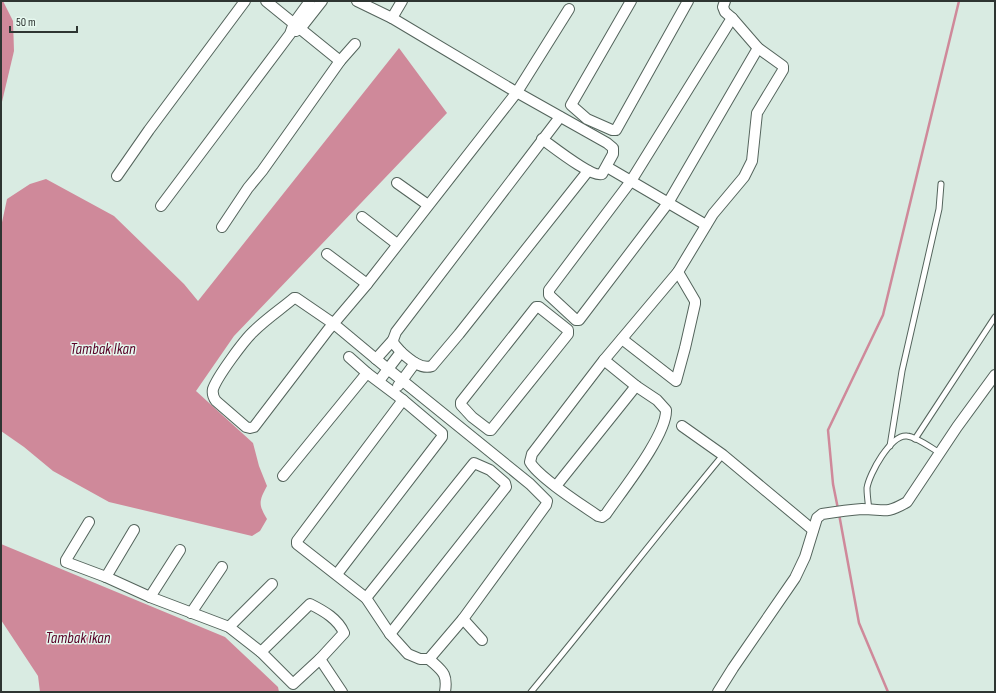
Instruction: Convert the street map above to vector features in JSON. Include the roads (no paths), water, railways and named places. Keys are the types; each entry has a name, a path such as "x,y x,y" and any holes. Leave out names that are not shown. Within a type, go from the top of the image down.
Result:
{"street":[{"path":"118,176 149,130 245,1"},
{"path":"266,1 340,61"},
{"path":"297,26 310,1"},
{"path":"161,206 290,34 322,1"},
{"path":"356,1 392,18 613,148 613,154 607,167 599,175 588,171 542,139"},
{"path":"392,18 402,1"},
{"path":"631,1 571,105 587,118 612,130 616,130 688,1"},
{"path":"604,360 662,405 666,410 666,416 663,426 644,460 606,514 602,517 598,516 556,486 539,472 530,462 532,454 604,360 678,272 713,214 736,187 752,161 757,113 783,70 783,66 758,48 725,12 723,7 725,1"},
{"path":"429,659 462,619 546,505 546,501 530,484 462,428 402,382 334,324 299,299 294,298 253,332 240,347 213,390 213,396 216,401 246,427 254,427 334,324 517,92 569,9"},
{"path":"732,18 631,181 549,290 548,295 576,320 579,320 668,203 758,48"},
{"path":"222,227 248,188 340,61 355,44"},
{"path":"376,359 392,340 396,332 560,117"},
{"path":"581,129 587,118"},
{"path":"607,167 706,225"},
{"path":"392,340 401,352 415,363 428,368 432,366 588,171"},
{"path":"397,183 428,205"},
{"path":"362,217 397,244"},
{"path":"327,254 367,284"},
{"path":"622,339 676,381 695,304 695,301 678,272"},
{"path":"536,307 539,307 568,330 568,334 491,430 472,417 461,405 461,402 536,307"},
{"path":"379,381 401,352"},
{"path":"337,574 442,437 442,433 349,357"},
{"path":"393,393 415,363"},
{"path":"283,476 367,372"},
{"path":"718,692 795,578 805,557 817,518 822,514 866,509 884,511 896,509 907,502 995,375"},
{"path":"556,486 636,386"},
{"path":"403,400 297,541 298,546 337,574 366,598 390,634 408,654 420,659 429,659 443,673 447,683 445,692"},
{"path":"462,428 472,417"},
{"path":"682,426 723,455 813,530"},
{"path":"490,470 498,459"},
{"path":"366,598 474,463 490,470 505,483 506,487 390,634"},
{"path":"530,484 539,472"},
{"path":"90,522 66,561 150,597 229,627 261,652 293,684 320,659 344,633 340,625 330,616 310,604 261,652"},
{"path":"106,577 134,530"},
{"path":"150,597 180,550"},
{"path":"191,613 222,567"},
{"path":"229,627 272,584"},
{"path":"462,619 482,640"},
{"path":"320,659 342,692"}],"lane":[{"path":"890,446 902,371 939,209 941,184"},
{"path":"915,439 995,317"},
{"path":"866,509 867,487 874,466 890,446 901,437 906,436 915,439 940,453"},
{"path":"531,692 588,624 679,508 723,455"}],"water":[{"path":"1,1 3,1 13,21 14,51 1,106"},
{"name":"Tambak Ikan","path":"399,48 447,113 234,336 196,391 253,443 259,466 267,486 262,495 261,506 267,519 260,531 252,536 109,502 53,471 24,447 1,431 1,227 7,199 30,184 46,179 114,216 184,284 198,301"},
{"name":"Tambak ikan","path":"1,544 225,637 278,687 279,692 40,692 38,676 1,620"}],"waterway":[{"path":"838,509 833,484 828,430 883,315 959,1"},
{"path":"839,514 859,623 888,692"}]}
